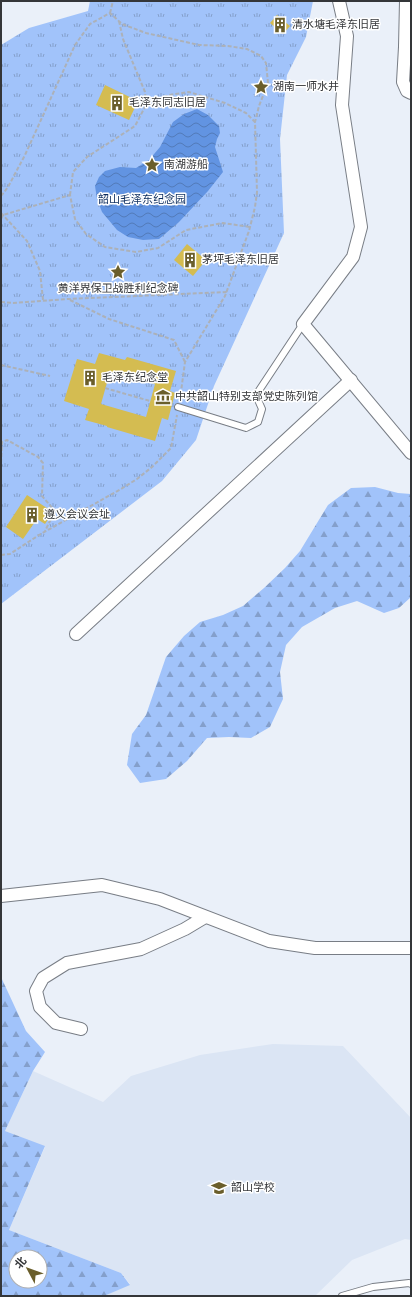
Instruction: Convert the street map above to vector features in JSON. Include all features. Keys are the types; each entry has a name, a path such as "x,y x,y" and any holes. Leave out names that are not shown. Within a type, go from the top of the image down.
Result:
{"street":[{"path":"339,1 347,36 342,105 362,227 353,257 303,324 411,453"},
{"path":"406,1 408,47 403,82 407,91 411,93"},
{"path":"76,634 351,380"},
{"path":"1,896 102,885 160,899 269,941 315,948 411,948"},
{"path":"80,1030 56,1023 40,1007 36,991 43,978 67,963 141,949 205,917"}],"lane":[{"path":"178,407 246,428 258,422 262,409 258,400 258,392 303,324"},
{"path":"342,1296 373,1287 411,1284"}],"path":[{"path":"1,196 8,187 25,155 75,45 90,24 110,13 113,1"},
{"path":"1,555 10,554 137,479 152,467 171,448 186,362 227,292 250,227 255,207 257,192 255,122 259,106 268,83 266,63 261,56 247,48 199,45 146,33 122,24 110,13"},
{"path":"119,21 123,39 145,92 146,105 135,126 87,157 73,172 70,195 75,219 86,234 105,247 136,252 158,248 186,230 223,223 250,227"},
{"path":"146,105 169,94 189,92 225,102 246,113 255,122"},
{"path":"1,219 3,215 70,195"},
{"path":"1,213 27,241 40,271 43,301"},
{"path":"1,302 13,303 227,292"},
{"path":"68,299 109,320 174,340 186,362"},
{"path":"1,365 50,376"},
{"path":"105,388 150,401"},
{"path":"1,463 2,442 7,440 38,457 43,463 42,496 55,511 45,532"}],"shaded area":[{"name":"韶山学校","path":"273,1044 343,1046 411,1118 411,1240 405,1239 352,1260 315,1296 104,1296 130,1284 121,1273 9,1230 45,1147 5,1131 33,1071 103,1102 131,1076 200,1055"}],"green space":[{"name":"韶山毛泽东纪念园","path":"90,1 313,1 306,37 287,75 280,139 284,233 214,386 196,440 162,481 1,604 1,45 29,28 88,11"},
{"path":"375,487 398,493 411,494 411,597 399,608 384,613 357,601 335,608 302,627 286,645 280,672 283,699 270,727 251,738 207,738 187,761 166,779 140,783 127,765 132,734 146,715 166,657 184,636 200,622 223,615 243,606 264,588 300,551 328,505 351,488"},
{"path":"1,977 26,1031 45,1052 33,1071 5,1131 45,1146 9,1230 121,1273 130,1285 104,1296 1,1296"}],"water":[{"path":"197,109 208,115 219,126 220,133 215,147 223,172 208,191 179,222 159,239 143,240 128,237 117,230 102,212 97,199 95,186 99,177 105,171 120,167 136,168 149,160 160,147 173,122 184,114"}],"building":[{"name":"清水塘毛泽东旧居","path":"277,15 290,26 283,34 270,23"},
{"name":"毛泽东同志旧居","path":"105,85 138,101 129,120 96,105"},
{"name":"茅坪毛泽东旧居","path":"187,244 206,260 193,276 174,260"},
{"path":"99,353 125,360 127,357 176,371 170,391 175,393 168,420 162,418 155,441 85,420 89,409 64,401 77,359 95,364","holes":["110,372 155,384 146,417 101,404"]},
{"name":"遵义会议会址","path":"27,495 53,512 45,524 37,519 23,539 6,527"}],"place":[{"name":"清水塘毛泽东旧居","path":"280,25"},
{"name":"湖南一师水井","path":"261,87"},
{"name":"毛泽东同志旧居","path":"117,103"},
{"name":"南湖游船","path":"152,165"},
{"name":"茅坪毛泽东旧居","path":"190,260"},
{"name":"黄洋界保卫战胜利纪念碑","path":"118,272"},
{"name":"毛泽东纪念堂","path":"90,378"},
{"name":"中共韶山特别支部党史陈列馆","path":"163,397"},
{"name":"遵义会议会址","path":"32,515"},
{"name":"韶山学校","path":"219,1188"}]}
